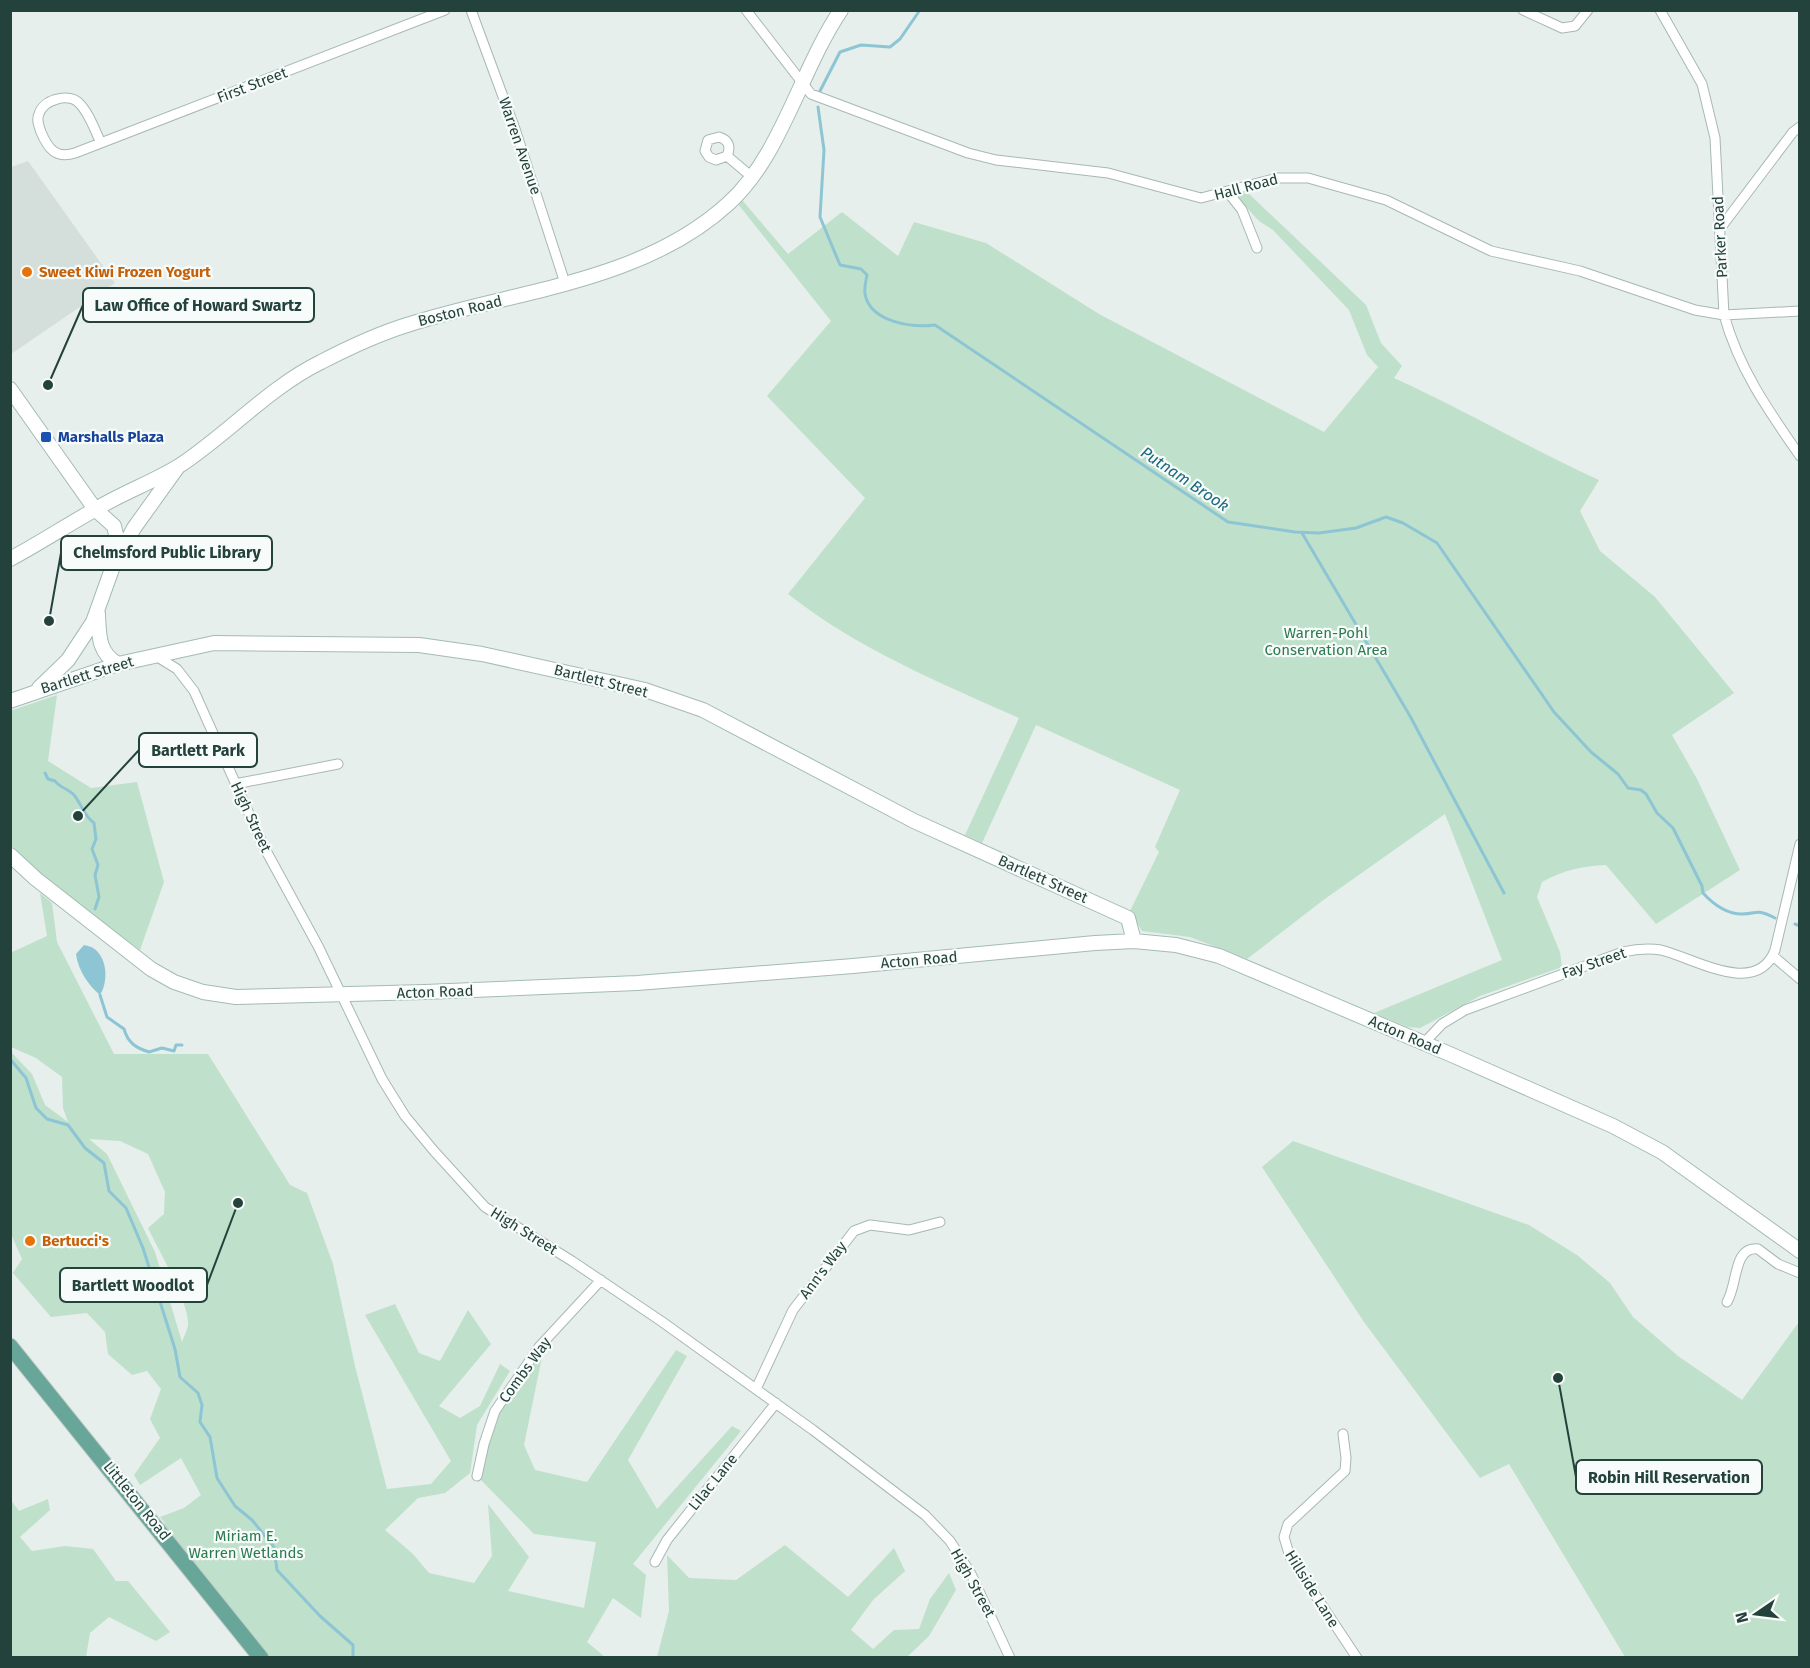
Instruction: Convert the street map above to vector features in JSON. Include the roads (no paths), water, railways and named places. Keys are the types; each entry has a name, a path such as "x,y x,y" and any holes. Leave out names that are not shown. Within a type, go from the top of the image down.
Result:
{"main road":[{"name":"Boston Road","path":"10,558 95,509 178,466 286,382 320,362 406,325 565,284 629,263 671,244 722,209 752,177 770,147 800,83 840,10"},
{"path":"10,389 95,509 114,526 118,543 98,610 68,660 53,678 35,692"},
{"path":"112,569 134,528 178,466"},
{"path":"68,526 91,520 114,526"},
{"path":"98,610 101,649 108,658 118,664"},
{"name":"Bartlett Street","path":"10,702 118,664 214,643 419,645 482,654 645,690 703,710 914,820 1128,918 1134,940"},
{"name":"Acton Road","path":"10,855 36,879 142,962 174,982 204,992 236,997 659,982 1134,940 1176,945 1219,956 1425,1043 1637,1138 1687,1168 1800,1251"},
{"name":"Littleton Road","path":"10,1346 261,1658"}],"street":[{"name":"First Street","path":"101,143 79,103 60,98 47,104 38,117 47,145 57,154 70,155 445,10"},
{"name":"Warren Avenue","path":"471,10 518,140 565,284"},
{"name":"Hall Road","path":"746,10 800,83 814,97 977,155 1108,173 1196,198 1286,177 1308,178 1386,200 1491,251 1580,271 1695,310 1724,315 1800,311"},
{"path":"1523,10 1562,28 1575,26 1587,10"},
{"name":"Parker Road","path":"1660,10 1702,84 1715,138 1724,315 1739,361 1762,402 1800,456"},
{"path":"1719,230 1793,132 1800,127"},
{"path":"727,156 752,177"},
{"path":"1228,192 1242,210 1257,248"},
{"name":"High Street","path":"156,656 177,669 194,690 264,847 318,946 382,1079 405,1116 461,1182 485,1207 601,1280 776,1403 910,1502 938,1528 971,1574 1010,1658"},
{"path":"235,784 338,764"},
{"path":"1800,844 1773,956 1800,979"},
{"name":"Fay Street","path":"1425,1043 1442,1024 1466,1010 1623,952 1642,949 1662,951 1737,974 1758,969 1773,956"},
{"name":"Ann's Way","path":"756,1389 793,1310 854,1232 870,1225 909,1230 940,1222"},
{"path":"1727,1302 1734,1288 1741,1255 1745,1251 1758,1249 1778,1264 1800,1273"},
{"name":"Combs Way","path":"477,1476 495,1411 538,1347 601,1280"},
{"name":"Lilac Lane","path":"655,1562 667,1540 776,1403"},
{"name":"Hillside Lane","path":"1343,1434 1345,1471 1288,1524 1284,1537 1290,1557 1357,1658"}],"water":[{"path":"84,945 92,947 102,958 105,981 100,995 91,987 79,966 76,954"}],"waterway":[{"name":"Putnam Brook","path":"820,91 840,52 861,45 890,47 900,39 920,10"},
{"name":"Putnam Brook","path":"818,107 824,150 820,217 840,265 861,269 867,275 865,294 868,303 875,311 883,317 904,324 935,325 1228,522 1295,532 1319,533 1356,528 1386,517 1403,523 1437,543 1554,712 1591,752 1618,774 1628,788 1641,790 1646,794 1657,813 1673,828 1702,886 1703,893 1725,910 1742,914 1760,912 1775,918"},
{"path":"1302,533 1410,716 1504,893"},
{"path":"45,773 48,779 55,781 74,795 94,823 96,839 92,849 98,865 95,875 99,897 95,909"},
{"name":"Putnam Brook","path":"1795,924 1800,926"},
{"path":"100,995 107,1017 124,1029 136,1047 149,1052 162,1048 174,1051 176,1045 182,1045"},
{"path":"10,1059 26,1078 36,1108 47,1119 68,1125 85,1148 104,1163 109,1191 126,1208 143,1248 175,1349 180,1377 198,1393 202,1405 200,1422 210,1437 217,1478 235,1506 252,1520 274,1547 277,1570 320,1616 353,1645 353,1658"}],"place":[{"name":"Sweet Kiwi Frozen Yogurt","path":"27,272"},
{"name":"Law Office of Howard Swartz","path":"48,385"},
{"name":"Marshalls Plaza","path":"46,437"},
{"name":"Chelmsford Public Library","path":"49,621"},
{"name":"Bartlett Park","path":"78,816"},
{"name":"Bartlett Woodlot","path":"238,1203"},
{"name":"Bertucci's","path":"30,1241"},
{"name":"Robin Hill Reservation","path":"1558,1378"}],"park label":[{"name":"Warren-Pohl Conservation Area","path":"1326,642"},
{"name":"Miriam E. Warren Wetlands","path":"246,1544"}]}
